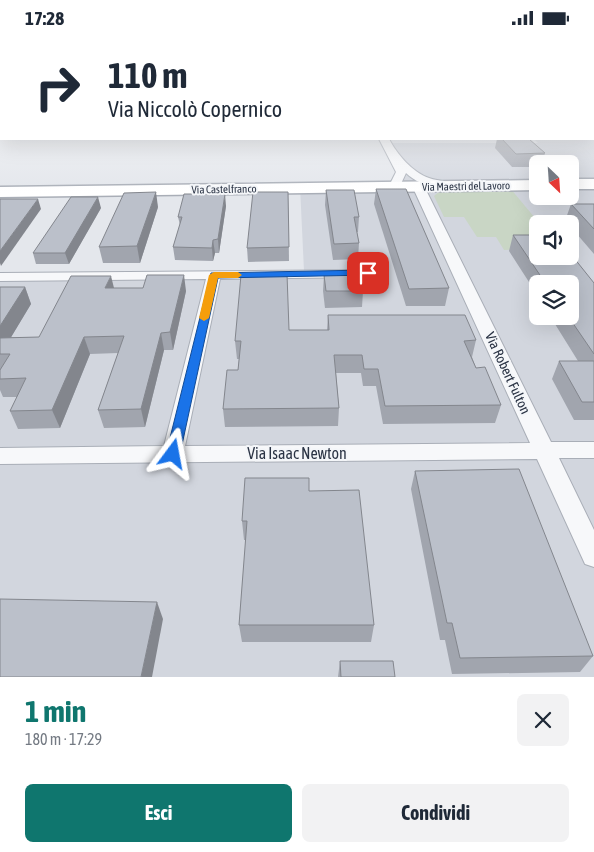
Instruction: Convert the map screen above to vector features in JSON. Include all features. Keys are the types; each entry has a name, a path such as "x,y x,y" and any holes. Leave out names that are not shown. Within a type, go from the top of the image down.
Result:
{"street":[{"path":"385,140 392,153 418,178 428,183 456,186"},
{"path":"392,153 398,179"},
{"name":"Via Maestri del Lavoro","path":"398,179 456,186 529,185"},
{"name":"Via Castelfranco","path":"0,192 369,187 398,179"},
{"path":"579,185 594,184"},
{"name":"Via Robert Fulton","path":"420,190 594,557"},
{"path":"0,277 368,273"},
{"path":"173,454 214,275"},
{"name":"Via Isaac Newton","path":"0,456 594,450"}],"shaded area":[{"path":"535,140 594,140 594,677 0,677 0,277 304,271 300,186 398,184 390,150 386,143 538,143"}],"green space":[{"path":"510,188 532,215 529,215 529,248 504,250 496,237 477,237 464,217 444,217 434,196 441,190"}],"building":[{"path":"503,140 530,140 545,153 516,154"},
{"path":"376,189 406,189 449,288 409,289"},
{"path":"326,190 354,190 359,217 354,217 359,243 334,244"},
{"path":"156,192 137,246 99,247 124,193"},
{"path":"253,192 288,192 289,247 247,248"},
{"path":"184,194 225,194 218,239 213,240 212,248 173,247 182,217 178,217"},
{"path":"71,197 98,197 65,253 33,253"},
{"path":"0,199 38,199 0,251"},
{"path":"594,204 594,229 572,205"},
{"path":"513,235 529,235 529,259"},
{"path":"579,264 594,283 594,354 574,325 579,325 579,275 540,275 533,265"},
{"path":"287,274 289,330 329,330 328,315 465,315 476,340 464,341 476,368 485,367 501,405 385,406 378,369 364,369 362,355 334,355 339,408 223,409 227,370 238,370 241,341 235,341 241,275"},
{"path":"360,274 363,291 326,291 324,275"},
{"path":"147,275 184,275 170,332 161,333 141,409 98,410 124,336 84,337 52,410 10,411 26,378 0,379 0,370 10,354 0,354 0,338 39,337 71,276 111,276 105,288 143,288"},
{"path":"0,287 25,287 0,326"},
{"path":"559,361 594,361 594,402 582,402"},
{"path":"519,469 593,656 460,658 452,623 447,623 415,471"},
{"path":"245,478 309,478 309,491 359,490 374,625 239,625 247,521 242,521"},
{"path":"0,599 157,602 141,677 0,677"},
{"path":"340,661 393,661 395,677 341,677"}],"slow traffic":[{"path":"204,318 214,275 238,275"}],"route":[{"path":"173,454 214,275 368,273"}]}
